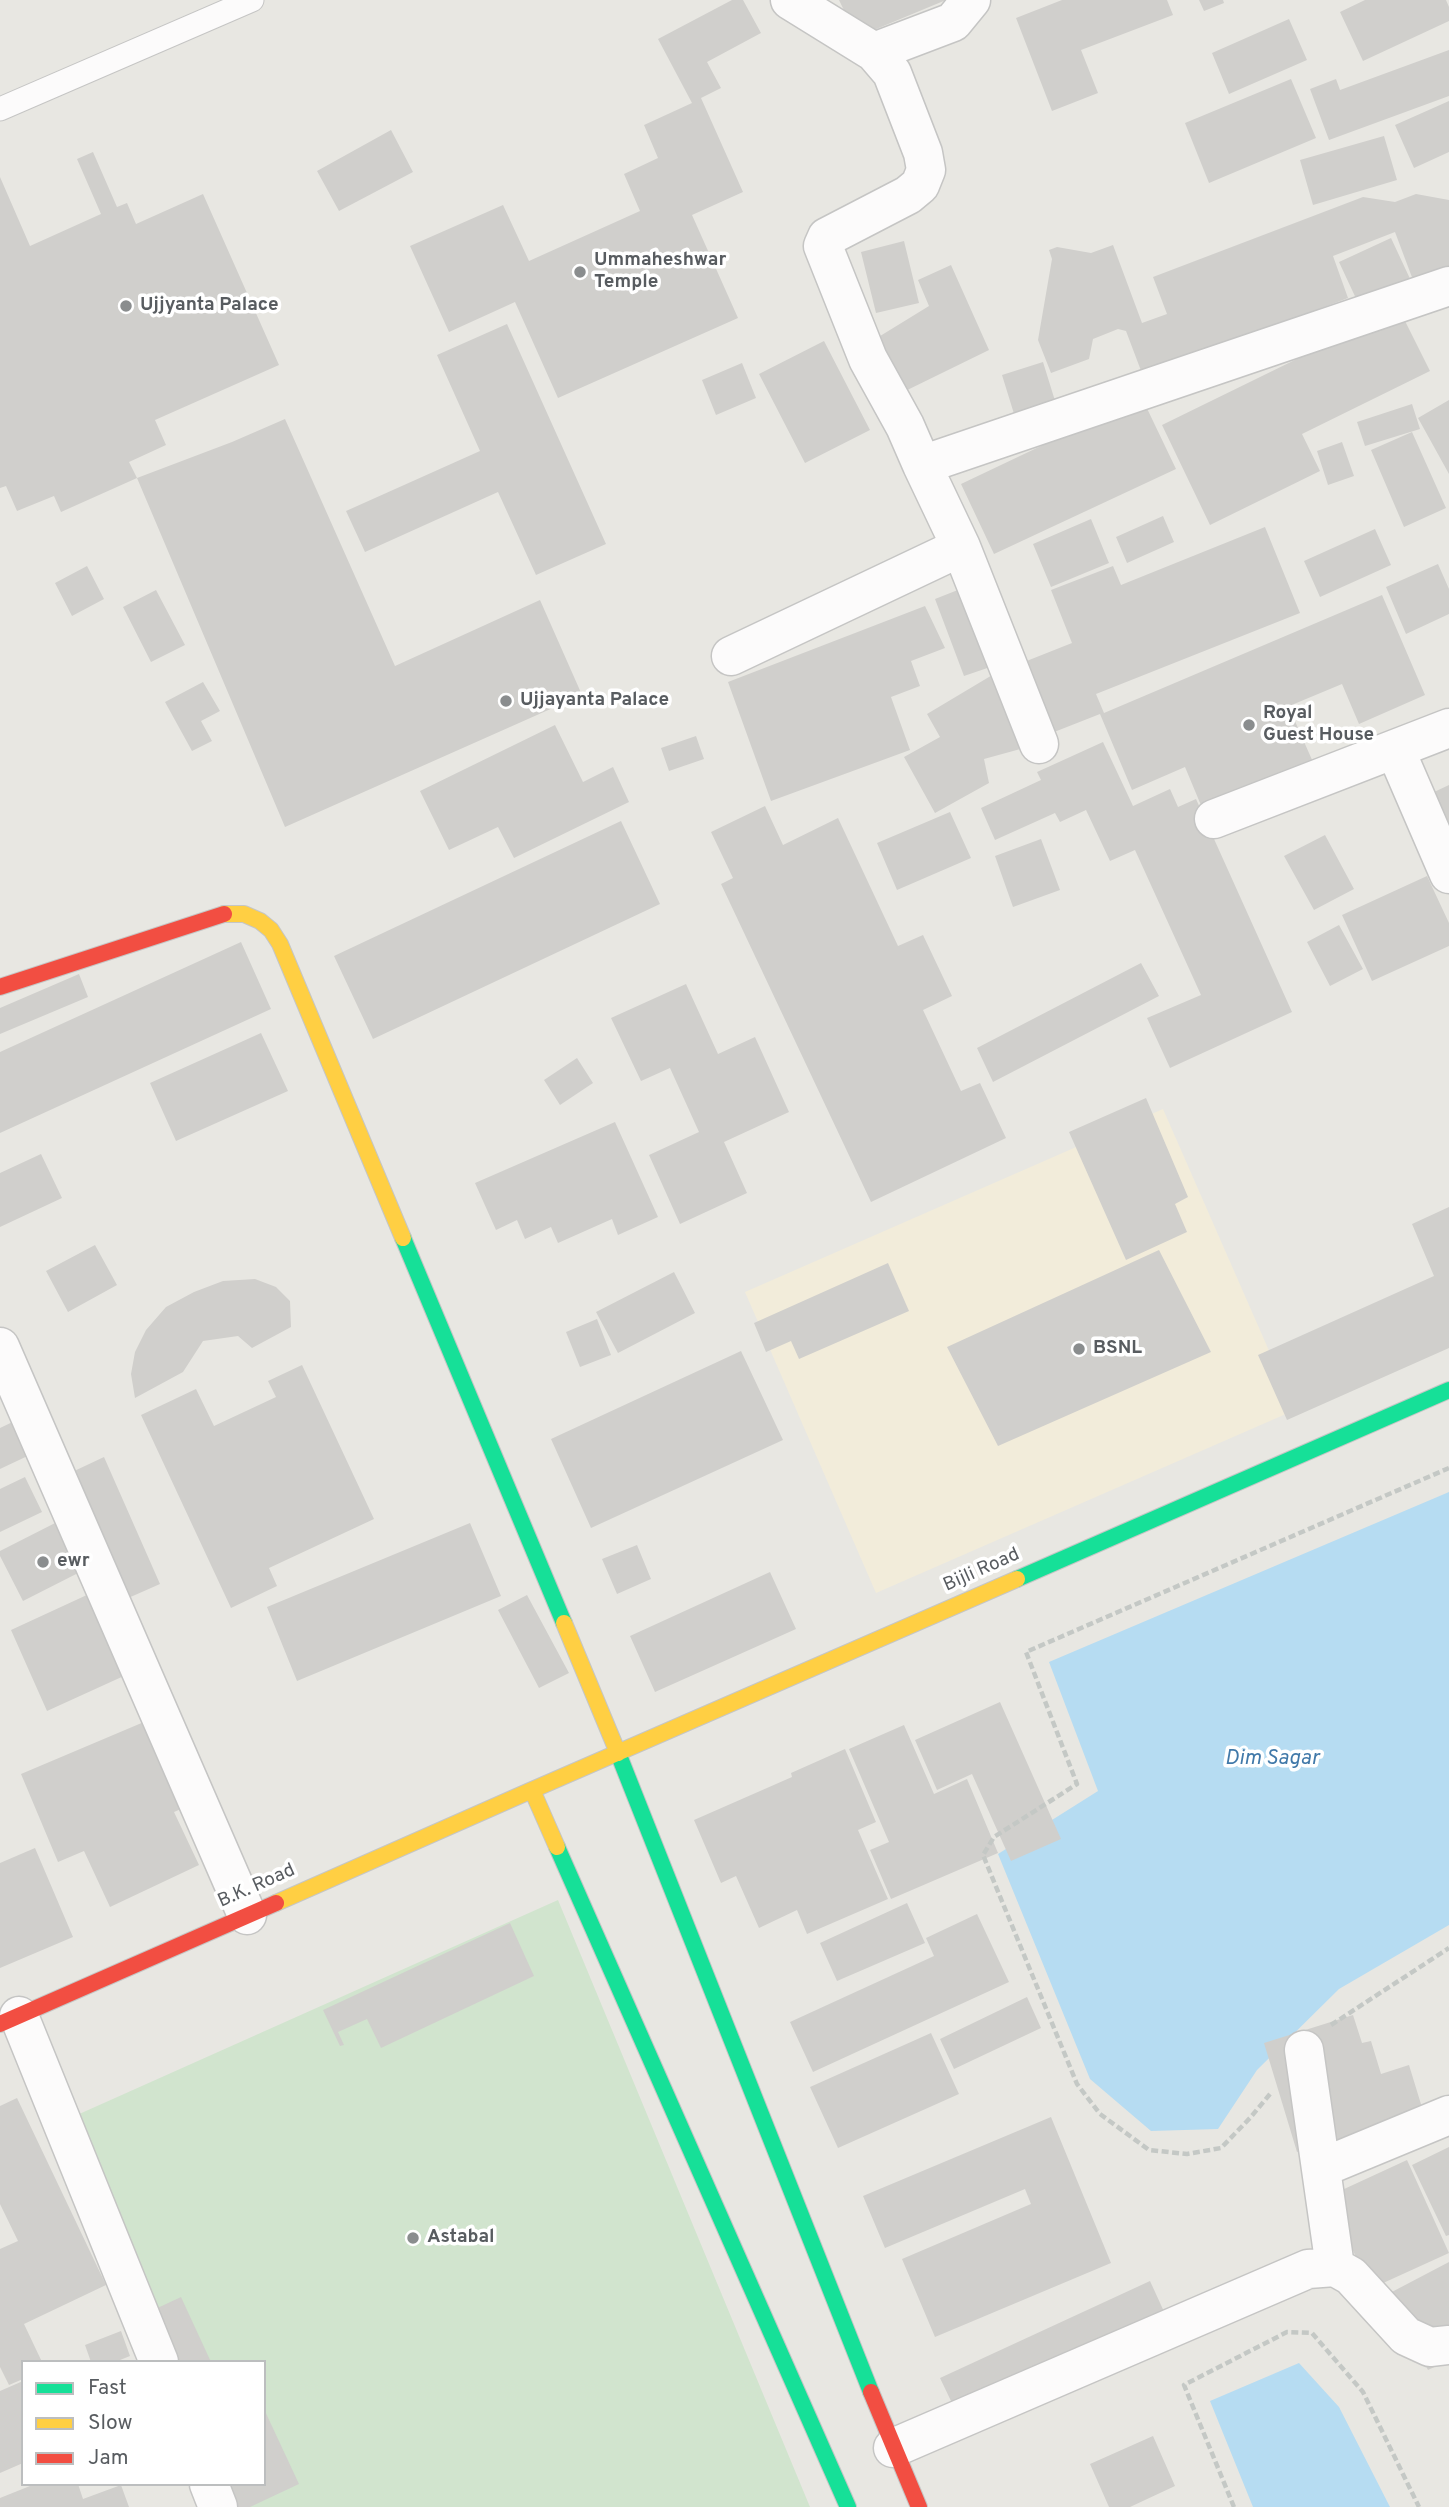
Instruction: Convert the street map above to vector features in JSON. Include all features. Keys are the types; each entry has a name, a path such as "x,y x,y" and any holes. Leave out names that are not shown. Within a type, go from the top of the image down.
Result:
{"main road":[{"path":"0,987 224,914 244,914 260,920 271,930 285,957 618,1753 893,2448 919,2507"},
{"name":"Bijli Road","path":"532,1790 1449,1390"},
{"path":"532,1790 848,2507"},
{"name":"B.K. Road","path":"10,2020 532,1790"}],"street":[{"path":"790,0 874,52 892,73 923,153 926,170 920,186 908,195 827,237 823,246 868,359 905,426 961,547 1039,744"},
{"path":"874,52 953,22 971,0"},
{"path":"922,465 1449,286"},
{"path":"731,656 961,547"},
{"path":"1214,819 1449,728"},
{"path":"1395,749 1449,874"},
{"path":"0,1347 247,1914"},
{"path":"10,2020 158,2360"},
{"path":"1304,2050 1335,2267"},
{"path":"1321,2168 1449,2115"},
{"path":"893,2448 1308,2269 1335,2267 1350,2276 1406,2336 1430,2347 1449,2345"},
{"path":"210,2486 218,2507"}],"lane":[{"path":"0,109 252,0"}],"path":[{"path":"1449,1468 1026,1652 1077,1784 995,1837 983,1854 1077,2084 1100,2114 1149,2150 1188,2154 1221,2148 1250,2119 1304,2050 1331,2024 1449,1948"},
{"path":"1234,2507 1184,2385 1287,2332 1312,2333 1363,2392 1419,2507"}],"shaded area":[{"name":"BSNL","path":"1163,1109 1295,1410 876,1593 745,1292"}],"green space":[{"name":"Astabal","path":"558,1900 810,2507 238,2507 262,2486 266,2486 266,2360 177,2360 77,2115"}],"water":[{"name":"Dim Sagar","path":"1449,1492 1449,1925 1339,1989 1257,2070 1218,2129 1151,2131 1090,2079 998,1854 1098,1791 1049,1662"},
{"path":"1299,2363 1339,2407 1390,2507 1253,2507 1210,2401"}],"building":[{"path":"732,0 743,0 761,33 707,62 721,88 701,98 743,192 692,215 738,318 558,398 515,302 449,332 410,246 503,205 529,261 640,211 624,174 658,158 644,125 692,103 658,39"},
{"path":"839,0 946,0 857,37"},
{"path":"1062,0 1167,0 1173,15 1081,50 1098,93 1052,111 1016,18"},
{"path":"1199,0 1223,0 1224,3 1204,11"},
{"path":"1365,0 1446,0 1449,21 1363,61 1340,12"},
{"path":"1289,19 1307,60 1229,94 1212,53"},
{"path":"1449,50 1449,96 1329,140 1310,89 1336,79 1340,90"},
{"path":"1291,79 1316,138 1209,183 1185,123"},
{"path":"1449,101 1449,152 1414,168 1395,125"},
{"path":"391,130 413,172 339,211 317,171"},
{"path":"1384,136 1397,180 1313,205 1300,160"},
{"name":"Ujjyanta Palace","path":"93,152 117,207 127,203 136,224 203,194 279,365 155,420 166,445 129,462 137,478 61,512 54,496 17,511 6,486 0,488 0,177 30,246 101,214 77,159"},
{"path":"1416,194 1449,200 1449,275 1416,288 1395,232 1333,256 1348,298 1143,376 1126,331 1118,329 1093,339 1089,359 1051,373 1038,340 1052,259 1049,250 1057,247 1091,253 1113,245 1142,323 1167,314 1153,277 1363,197 1395,202"},
{"path":"1391,238 1412,283 1360,307 1339,262"},
{"path":"904,241 919,303 876,313 861,252"},
{"path":"951,265 989,350 893,397 872,341 929,306 918,280"},
{"path":"1399,309 1430,371 1302,434 1320,471 1210,525 1162,425"},
{"path":"507,324 606,544 536,575 498,492 365,552 346,511 480,451 437,355"},
{"path":"824,341 870,430 805,463 759,374"},
{"path":"1043,362 1056,404 1015,417 1002,375"},
{"path":"742,363 756,398 716,415 702,380"},
{"path":"1142,398 1176,469 994,554 961,484"},
{"path":"1449,400 1449,474 1418,418"},
{"path":"1412,404 1420,429 1365,446 1357,422"},
{"path":"285,419 395,666 540,600 582,695 285,827 137,478"},
{"path":"1412,432 1446,508 1404,527 1371,450"},
{"path":"1342,442 1354,476 1328,485 1317,451"},
{"path":"1163,516 1174,542 1127,563 1116,537"},
{"path":"1091,519 1109,563 1051,587 1033,544"},
{"path":"1265,527 1300,613 1096,694 1104,713 1382,595 1425,695 1359,724 1342,684 1294,704 1299,716 1294,719 1324,787 1213,834 1185,767 1132,790 1100,714 1044,736 1014,666 1072,643 1051,590 1113,566 1121,585"},
{"path":"1375,529 1391,565 1320,597 1304,561"},
{"path":"1438,564 1449,589 1449,614 1406,634 1386,587"},
{"path":"87,566 104,599 72,616 55,583"},
{"path":"968,586 1002,663 964,676 935,599"},
{"path":"156,590 185,645 151,662 123,607"},
{"path":"925,606 945,648 911,661 920,686 891,697 910,750 771,801 728,682"},
{"path":"999,671 1024,748 984,759 989,783 935,813 904,757 940,737 927,714"},
{"path":"203,682 220,711 201,721 212,741 192,751 165,702"},
{"path":"555,725 583,782 613,767 629,802 514,858 498,827 449,850 420,791"},
{"path":"696,736 704,759 669,771 661,748"},
{"path":"1103,742 1133,806 1170,789 1178,807 1196,799 1292,1012 1170,1068 1147,1018 1201,995 1135,850 1110,861 1086,810 1060,822 1055,813 995,840 981,808 1041,780 1037,772"},
{"path":"1449,785 1449,871 1417,800"},
{"path":"765,806 783,845 838,818 898,946 923,935 952,996 923,1010 961,1091 980,1083 1006,1138 871,1202 721,884 733,878 711,832"},
{"path":"950,812 971,858 897,890 877,843"},
{"path":"621,821 660,904 373,1039 334,956"},
{"path":"1325,835 1354,889 1314,910 1284,856"},
{"path":"1041,839 1060,890 1013,907 995,856"},
{"path":"1427,876 1449,923 1449,946 1372,981 1342,915"},
{"path":"1339,925 1363,969 1330,986 1307,942"},
{"path":"241,942 271,1009 0,1133 0,1052"},
{"path":"1141,963 1159,996 993,1082 977,1048"},
{"path":"79,974 88,997 0,1034 0,1008"},
{"path":"686,984 718,1054 755,1037 789,1112 724,1142 747,1193 680,1224 649,1155 699,1132 670,1068 641,1081 611,1018"},
{"path":"261,1033 288,1091 176,1141 150,1083"},
{"path":"577,1058 593,1083 560,1105 544,1080"},
{"path":"1146,1098 1188,1197 1175,1204 1187,1232 1126,1260 1069,1132"},
{"path":"615,1122 658,1217 618,1235 612,1219 558,1243 551,1227 525,1239 517,1220 496,1230 475,1183"},
{"path":"41,1154 62,1198 0,1227 0,1173"},
{"path":"1449,1207 1449,1348 1287,1420 1258,1355 1434,1276 1412,1224"},
{"path":"95,1245 117,1285 68,1312 46,1271"},
{"name":"BSNL","path":"1159,1250 1211,1352 998,1446 947,1347"},
{"path":"888,1263 909,1311 799,1359 791,1341 766,1352 754,1323"},
{"path":"674,1272 695,1313 618,1353 596,1312"},
{"path":"255,1279 276,1287 290,1301 291,1327 252,1348 238,1336 203,1341 183,1372 135,1398 131,1374 135,1352 146,1330 166,1307 223,1281"},
{"path":"597,1319 611,1355 580,1367 566,1332"},
{"path":"741,1351 783,1440 591,1528 551,1439"},
{"path":"302,1365 374,1519 269,1568 277,1586 231,1608 141,1415 196,1389 214,1426 276,1397 268,1381"},
{"path":"21,1418 36,1452 0,1469 0,1428"},
{"path":"104,1457 160,1584 126,1599 70,1473"},
{"path":"25,1477 42,1512 0,1532 0,1489"},
{"name":"ewr","path":"61,1520 86,1569 23,1601 0,1551"},
{"path":"470,1523 501,1596 297,1681 267,1607"},
{"path":"637,1545 651,1579 617,1594 602,1559"},
{"path":"770,1572 796,1629 655,1692 630,1636"},
{"path":"89,1594 126,1675 47,1711 11,1630"},
{"path":"527,1595 569,1673 539,1688 498,1610"},
{"path":"1000,1702 1061,1839 1011,1861 972,1774 937,1790 915,1740"},
{"path":"151,1719 188,1806 174,1812 199,1865 110,1907 84,1851 58,1862 21,1774"},
{"path":"904,1725 934,1794 967,1779 998,1853 891,1899 870,1850 889,1842 849,1749"},
{"path":"845,1749 876,1822 858,1830 888,1899 807,1934 797,1910 759,1928 736,1876 721,1883 694,1820 792,1777 791,1773"},
{"path":"35,1848 73,1937 0,1968 0,1863"},
{"path":"907,1903 925,1943 837,1981 820,1943"},
{"path":"977,1914 1009,1982 813,2072 790,2022 934,1956 926,1938"},
{"path":"510,1923 534,1976 381,2048 367,2019 338,2032 344,2045 340,2046 323,2010"},
{"path":"1027,1997 1041,2028 954,2069 940,2039"},
{"path":"1353,2015 1362,2043 1371,2041 1381,2074 1409,2065 1424,2114 1297,2152 1264,2043"},
{"path":"931,2033 959,2094 838,2148 810,2087"},
{"path":"17,2098 106,2285 24,2324 41,2360 21,2360 21,2380 9,2385 0,2367 0,2249 18,2241 0,2204 0,2106"},
{"path":"1051,2117 1111,2263 935,2337 902,2259 1031,2204 1025,2189 885,2248 863,2196"},
{"path":"1449,2147 1449,2235 1446,2236 1412,2165"},
{"path":"1407,2160 1449,2253 1370,2289 1329,2196"},
{"path":"1449,2262 1449,2360 1428,2370 1388,2294"},
{"path":"1150,2281 1172,2329 962,2424 940,2378"},
{"path":"181,2297 210,2360 173,2360 151,2311"},
{"path":"121,2331 130,2356 120,2360 90,2360 85,2345"},
{"path":"21,2382 21,2464 0,2473 0,2391"},
{"path":"266,2413 299,2484 250,2507 215,2507 206,2486 266,2486"},
{"path":"1153,2436 1175,2486 1130,2507 1109,2507 1090,2464"},
{"path":"30,2486 79,2486 83,2499 121,2486 129,2507 0,2507 0,2498"}],"traffic: fast":[{"path":"403,1238 564,1623"},
{"path":"1017,1579 1449,1390"},
{"path":"618,1753 871,2392"},
{"path":"557,1847 848,2507"}],"traffic: slow":[{"path":"224,914 244,914 260,921 271,930 280,944 403,1238"},
{"path":"557,1847 532,1790 1017,1579"},
{"path":"564,1623 618,1753"},
{"path":"276,1903 532,1790"}],"traffic: jam":[{"path":"0,987 224,914"},
{"path":"0,2024 276,1903"},
{"path":"871,2392 919,2507"}],"place":[{"name":"Ummaheshwar Temple","path":"580,272"},
{"name":"Ujjyanta Palace","path":"126,306"},
{"name":"Ujjayanta Palace","path":"506,701"},
{"name":"Royal Guest House","path":"1249,725"},
{"name":"BSNL","path":"1079,1349"},
{"name":"ewr","path":"43,1562"},
{"name":"Astabal","path":"413,2238"}]}
